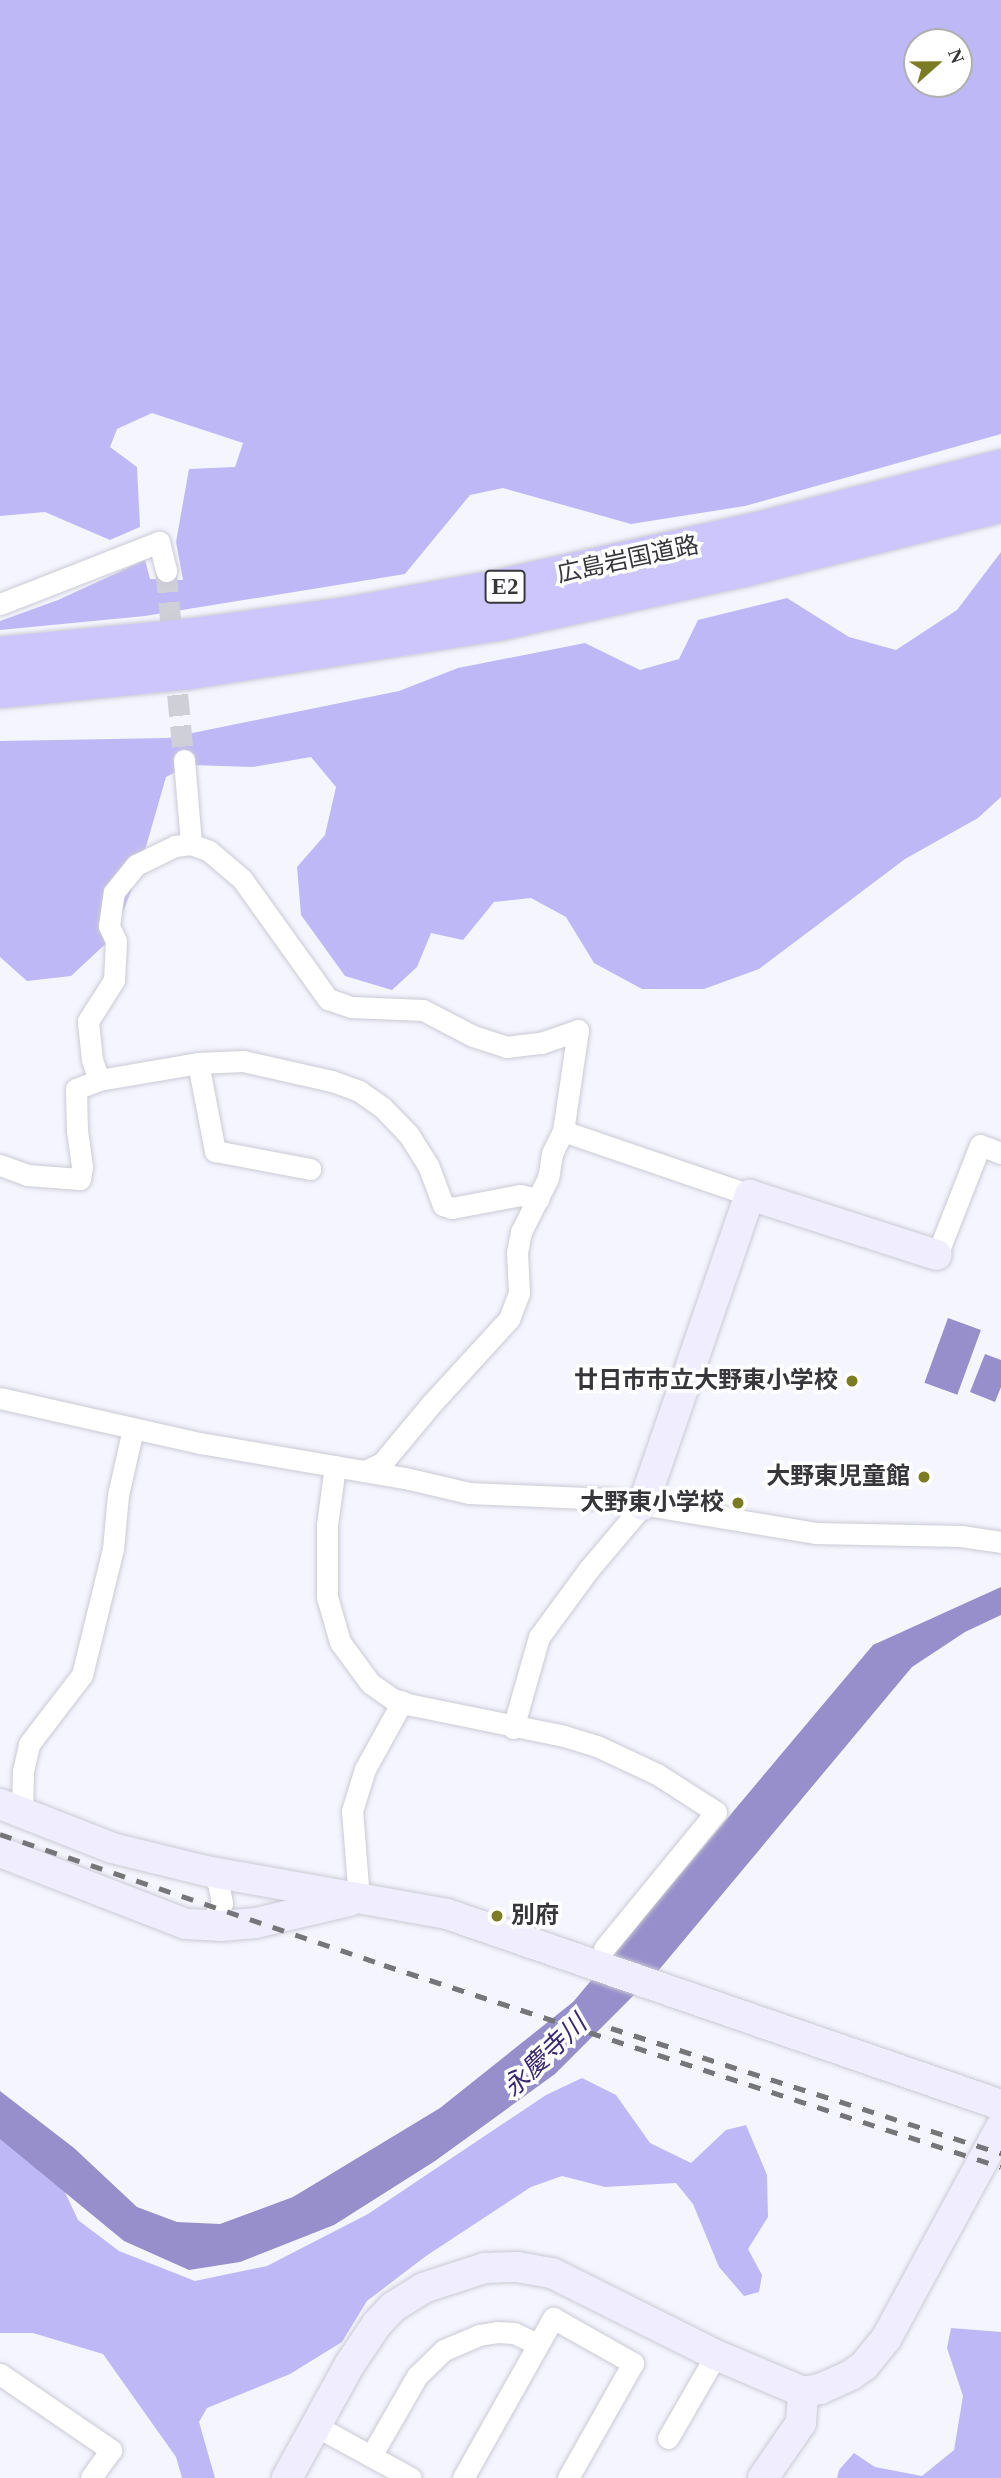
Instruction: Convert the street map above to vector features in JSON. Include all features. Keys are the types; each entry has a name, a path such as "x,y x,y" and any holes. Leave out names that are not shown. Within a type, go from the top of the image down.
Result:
{"highway":[{"name":"広島岩国道路","path":"0,656 200,637 349,616 497,589 755,532 1001,469"},
{"name":"広島岩国道路","path":"0,689 188,670 502,621 743,568 1001,503"}],"street":[{"path":"0,604 159,542 166,572"},
{"path":"184,760 191,844"},
{"path":"99,1080 92,1060 88,1021 114,980 116,941 109,926 114,892 136,865 165,850 191,844 209,851 242,879 328,999 351,1007 423,1010 473,1036 506,1047 541,1043 578,1030 563,1131 552,1154 548,1178 521,1232 517,1252 519,1293 509,1319 432,1403 382,1463 365,1471"},
{"path":"0,1164 27,1175 80,1179 82,1166 77,1131 76,1089 99,1080 198,1063 243,1061 274,1070 294,1071 359,1091 383,1108 409,1135 428,1165 443,1205 452,1208 520,1195 539,1199"},
{"path":"198,1063 215,1151 310,1169"},
{"path":"563,1131 937,1255 980,1145 1001,1153"},
{"path":"513,1728 539,1637 589,1569 643,1505 750,1195"},
{"path":"0,1398 133,1429 365,1471 469,1493 551,1495 643,1505 815,1533 961,1536 1001,1542"},
{"path":"133,1429 118,1495 113,1549 82,1675 29,1744 11,1808 112,1847 206,1871 447,1914 596,1956 658,1989 1001,2105"},
{"path":"335,1466 327,1525 327,1597 331,1620 340,1642 370,1683 402,1702 513,1728 564,1736 628,1759 657,1773 716,1812 596,1956"},
{"path":"359,1899 352,1811 365,1769 402,1702"},
{"path":"0,1852 186,1924 221,1926 256,1923 359,1899"},
{"path":"186,1924 209,1921 222,1903 218,1882 206,1871"},
{"path":"287,2478 367,2335 393,2308 440,2280 485,2268 517,2267 552,2273 716,2355 803,2392 820,2389 851,2375 875,2353 1001,2127"},
{"path":"463,2478 553,2318 633,2363 568,2478"},
{"path":"371,2456 417,2376 444,2350 479,2335 497,2332 514,2333 538,2344"},
{"path":"668,2438 716,2355"},
{"path":"0,2374 111,2450 91,2478"},
{"path":"763,2478 801,2423 803,2392"},
{"path":"316,2426 410,2478"}],"shaded area":[{"path":"0,0 1001,0 1001,434 745,506 631,524 503,488 470,495 405,574 145,616 0,630 0,621 58,600 145,560 150,579 183,580 176,542 189,469 235,467 243,443 152,413 117,429 110,447 137,467 140,527 110,540 45,512 0,516"},
{"path":"1001,552 1001,797 978,818 905,859 759,969 704,989 642,989 594,963 566,917 531,898 494,902 463,940 431,933 417,967 392,990 345,976 301,915 297,867 325,835 336,787 311,757 253,767 190,765 166,777 139,871 113,937 71,976 27,981 0,957 0,741 168,738 399,691 458,668 585,643 640,670 679,659 698,620 787,598 849,637 896,650 957,610"},
{"path":"582,2078 616,2095 650,2143 691,2163 726,2130 746,2125 767,2175 768,2217 748,2249 762,2275 759,2292 744,2296 719,2267 693,2204 676,2183 605,2187 562,2176 531,2187 426,2256 367,2301 342,2342 290,2374 207,2408 199,2422 215,2478 182,2478 176,2457 103,2354 33,2333 0,2333 0,2102 40,2139 78,2220 119,2251 195,2281 267,2266 368,2214 546,2095"},
{"path":"951,2328 1001,2332 1001,2478 837,2478 839,2470 854,2453 875,2467 922,2476 954,2450 963,2396 947,2348"}],"water":[{"path":"948,1318 981,1330 957,1395 924,1383"},
{"path":"985,1354 1001,1360 1001,1387 995,1402 970,1392"},
{"name":"永慶寺川","path":"1001,1587 1001,1615 965,1632 912,1667 658,1971 555,2074 435,2161 334,2225 240,2262 189,2270 124,2241 0,2139 0,2091 74,2148 137,2207 177,2222 220,2224 293,2197 440,2108 573,2002 873,1645"}],"tunnel":[{"path":"166,571 184,760"}],"railway":[{"path":"0,1834 384,1965 1001,2167"},
{"path":"611,2028 1001,2153"}],"place":[{"name":"廿日市市立大野東小学校","path":"852,1381"},
{"name":"大野東児童館","path":"924,1477"},
{"name":"大野東小学校","path":"738,1503"},
{"name":"別府","path":"497,1916"}]}
